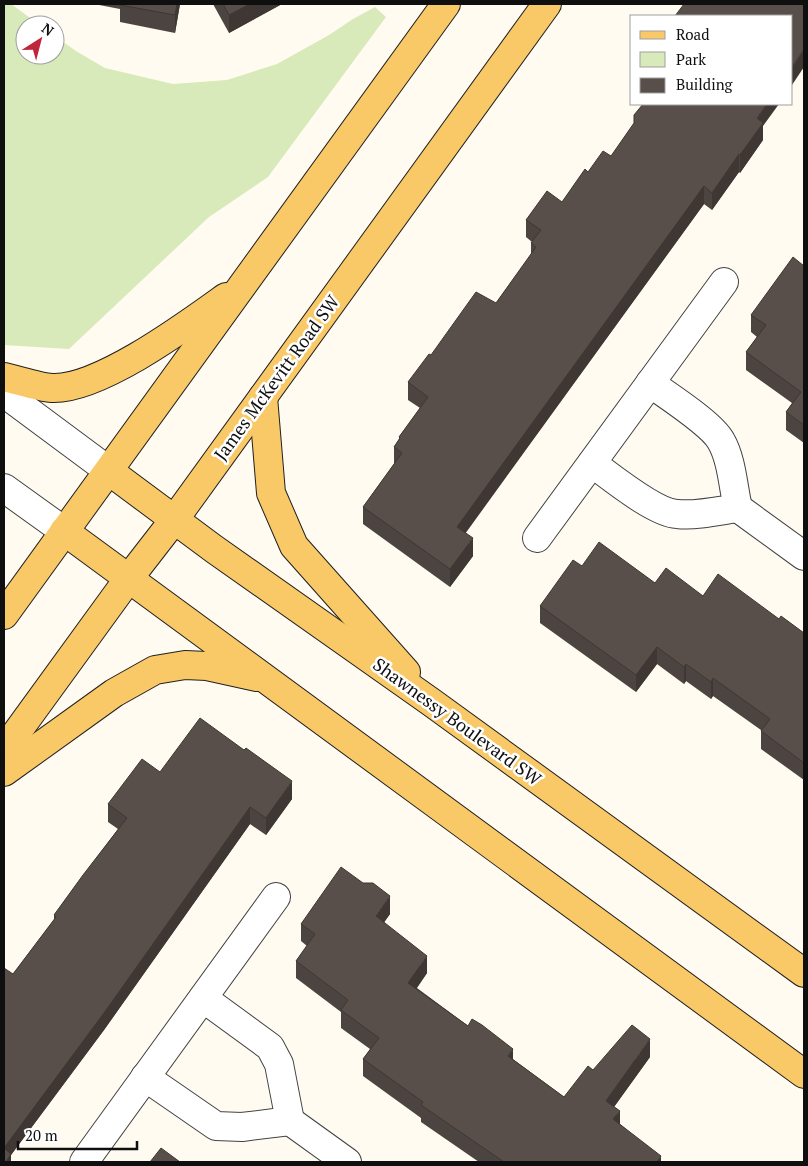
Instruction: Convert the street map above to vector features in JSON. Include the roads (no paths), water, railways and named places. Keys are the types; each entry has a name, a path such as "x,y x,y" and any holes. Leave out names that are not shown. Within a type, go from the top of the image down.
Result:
{"main road":[{"path":"4,615 446,4"},
{"name":"James McKevitt Road SW","path":"4,750 129,578 174,520 547,4"},
{"path":"4,377 52,388 81,383 148,350 245,283"},
{"path":"262,397 271,493 294,546 383,645 431,702"},
{"name":"Shawnessy Boulevard SW","path":"108,471 431,702 804,973"},
{"path":"64,531 804,1074"},
{"path":"4,772 114,693 155,670 185,665 207,666 267,679"}],"street":[{"path":"537,538 724,282"},
{"path":"650,383 711,428 722,441 728,459 738,508 804,556"},
{"path":"4,393 108,471"},
{"path":"592,463 660,511 676,514 693,514 738,508"},
{"path":"4,488 64,531"},
{"path":"84,1162 276,896"},
{"path":"203,998 270,1046 279,1064 290,1121"},
{"path":"145,1078 216,1126 242,1127 290,1121 347,1162"}]}
